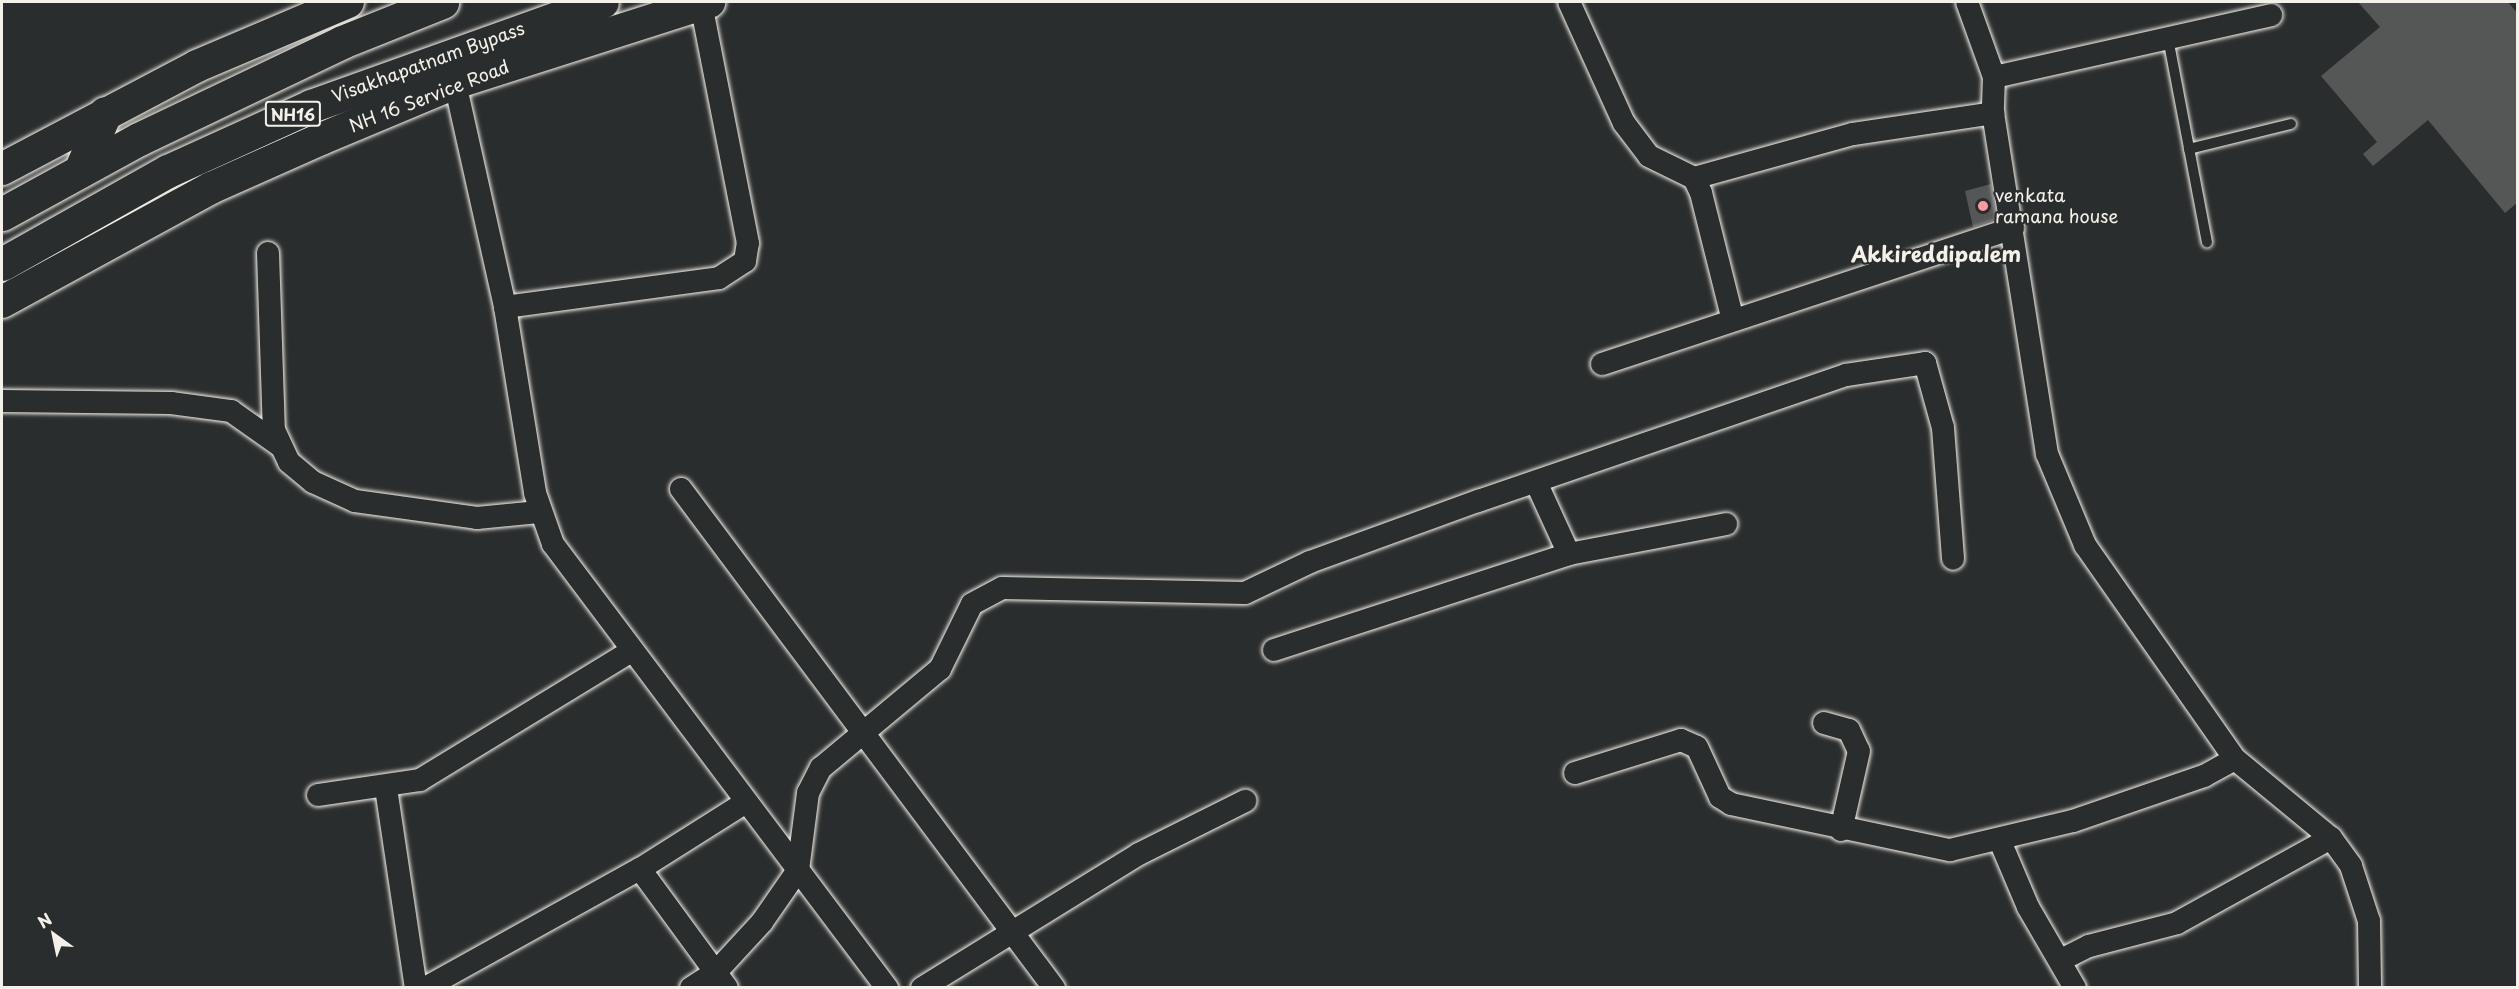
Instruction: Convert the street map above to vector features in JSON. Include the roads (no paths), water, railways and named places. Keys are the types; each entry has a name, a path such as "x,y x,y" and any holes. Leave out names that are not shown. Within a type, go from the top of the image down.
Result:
{"highway":[{"name":"NH16","path":"2,214 80,171 342,42 442,2"},
{"name":"Visakhapatnam Bypass","path":"2,264 168,171 311,106 602,2"},
{"path":"80,171 105,113"}],"street":[{"path":"2,169 105,113 348,2"},
{"path":"506,307 719,278 745,261 748,243 705,2"},
{"name":"NH 16 Service Road","path":"2,302 211,188 455,83 705,2"},
{"path":"1569,2 1624,123 1649,156 1694,178 1853,134 1993,113"},
{"path":"1968,2 1994,77 1993,113 2047,454 2085,545 2235,759 2331,838 2351,866 2369,921 2370,987"},
{"path":"1994,77 2271,15"},
{"path":"455,83 506,307 539,512 553,543 631,651 887,987"},
{"path":"1694,178 1733,321"},
{"path":"1602,364 2013,228"},
{"path":"268,253 279,445"},
{"path":"691,987 721,980 798,870 812,780 863,731 940,669 972,604 1002,588 1245,593 1310,562 1846,375 1925,363 1943,428 1953,559"},
{"path":"2,401 171,403 231,411 279,445 313,482 355,501 477,518 539,512"},
{"path":"1536,482 1569,554"},
{"path":"681,489 1054,987"},
{"path":"1274,650 1569,554 1726,524"},
{"path":"318,795 386,788 420,780 631,651"},
{"path":"1824,723 1849,730 1859,751 1841,830"},
{"path":"1575,773 1681,740 1697,747 1720,797 1731,804 1920,848 1950,850 2000,841 2204,776 2235,759"},
{"path":"386,788 416,987"},
{"path":"922,987 1012,928 1139,854 1245,801"},
{"path":"425,987 640,869 746,802"},
{"path":"2061,960 2089,946 2177,922 2331,838"},
{"path":"2000,841 2028,907 2075,987"},
{"path":"640,869 721,980"}],"lane":[{"path":"2168,38 2207,242"},
{"path":"2189,149 2291,124"}],"place":[{"name":"venkata ramana house","path":"1983,206"}],"district":[{"name":"Akkireddipalem","path":"1936,253"}]}
